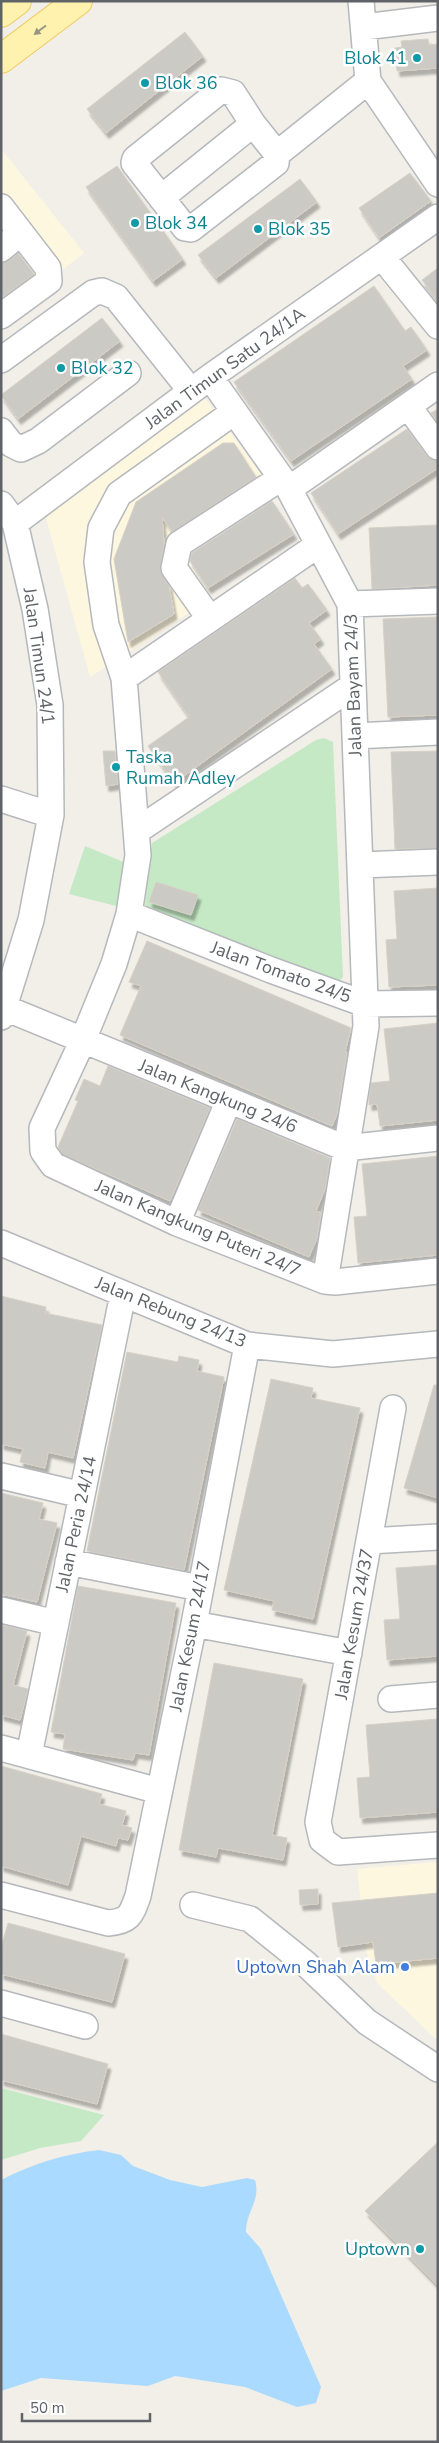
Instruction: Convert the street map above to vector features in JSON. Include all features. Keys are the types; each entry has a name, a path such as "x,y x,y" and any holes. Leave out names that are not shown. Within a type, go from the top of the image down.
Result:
{"main road":[{"path":"1,13 17,1"},
{"path":"1,59 78,1"}],"street":[{"path":"361,1 368,81 438,184"},
{"path":"364,26 408,11 438,18"},
{"path":"277,154 253,124 233,93 221,90 135,159 134,163 186,228 191,229 276,162 277,154 368,81"},
{"path":"162,198 253,124"},
{"path":"1,207 48,268 49,281 1,316"},
{"name":"Jalan Timun Satu 24/1A","path":"8,513 201,384 438,217"},
{"path":"1,249 20,233"},
{"path":"382,257 438,326"},
{"name":"Jalan Bayam 24/3","path":"1,360 93,292 102,291 116,297 201,384 234,412 285,484 350,604 366,1026 325,1281"},
{"path":"1,430 11,444 21,450 38,442 128,372"},
{"path":"210,620 174,568 179,544 285,484 438,385"},
{"path":"408,406 438,447"},
{"name":"Jalan Kangkung Puteri 24/7","path":"234,412 119,494 101,528 97,562 106,625 124,678 138,830 138,854 129,914 114,964 83,1040 42,1128 43,1151 53,1165 177,1223 325,1281 335,1282 438,1271"},
{"name":"Jalan Timun 24/1","path":"3,1013 10,962 31,920 51,816 50,705 35,608 8,513"},
{"path":"124,678 318,545"},
{"path":"350,604 438,601"},
{"path":"138,830 353,686"},
{"path":"355,736 438,732"},
{"path":"1,799 51,816"},
{"path":"360,865 438,862"},
{"name":"Jalan Tomato 24/5","path":"129,914 270,970 365,1004 438,1003"},
{"name":"Jalan Kangkung 24/6","path":"3,1013 83,1040 345,1148 438,1138"},
{"path":"177,1223 229,1100"},
{"name":"Jalan Rebung 24/13","path":"1,1244 247,1345 333,1354 438,1344"},
{"name":"Jalan Peria 24/14","path":"29,1755 124,1294"},
{"name":"Jalan Kesum 24/17","path":"1,1895 108,1923 121,1922 131,1914 138,1896 194,1624 247,1345"},
{"name":"Jalan Kesum 24/37","path":"393,1408 318,1822 322,1840 338,1852 438,1845"},
{"path":"1,1476 82,1495"},
{"path":"369,1541 438,1537"},
{"path":"68,1562 200,1588"},
{"path":"1,1610 56,1623"},
{"path":"194,1624 349,1653"},
{"path":"391,1699 438,1695"},
{"path":"1,1748 158,1792"},
{"path":"193,1905 250,1919 306,1964 367,2022 438,2069"},
{"path":"1,2003 85,2026"}],"shaded area":[{"path":"1,149 84,253 1,318"},
{"path":"202,394 271,488 180,548 212,598 90,677 44,511"},
{"name":"Uptown Shah Alam","path":"438,1862 438,2041 377,1983 366,1950 357,1869"}],"green space":[{"path":"324,738 333,742 343,977 336,985 148,915 145,905 152,843 316,740"},
{"path":"85,846 126,863 120,907 69,894"},
{"path":"1,2088 104,2115 81,2141 40,2148 1,2160"}],"water":[{"path":"99,2150 121,2155 133,2166 170,2180 202,2187 247,2178 255,2180 255,2200 248,2218 246,2232 261,2249 321,2387 316,2403 297,2407 245,2387 175,2376 148,2386 41,2378 1,2391 1,2180 49,2160"}],"building":[{"name":"Blok 36","path":"185,32 203,56 106,133 87,109"},
{"name":"Blok 41","path":"428,39 429,45 438,44 438,68 397,71 395,48 402,47 401,41"},
{"name":"Blok 34","path":"117,166 183,259 153,281 86,187"},
{"path":"410,173 431,201 379,238 359,208"},
{"name":"Blok 35","path":"300,179 317,202 216,278 198,255"},
{"path":"18,253 34,274 1,298 1,263 10,260"},
{"path":"438,268 438,300 422,280"},
{"path":"374,286 405,331 411,327 427,350 403,366 412,379 291,461 234,382"},
{"name":"Blok 32","path":"102,318 120,341 18,419 1,395"},
{"path":"438,409 438,422 431,413"},
{"path":"407,429 426,455 438,461 438,468 338,534 311,493"},
{"path":"223,443 234,443 256,477 172,532 162,517 164,543 160,571 169,585 174,614 128,642 114,559 136,502"},
{"path":"272,501 294,534 208,588 190,561 192,553"},
{"path":"438,525 438,585 372,589 369,528"},
{"path":"295,578 302,588 308,584 327,610 309,623 321,639 314,644 332,669 174,783 148,746 189,717 158,672"},
{"path":"438,617 438,715 388,717 383,619"},
{"path":"103,751 115,751 118,784 106,786"},
{"path":"438,751 438,848 395,849 391,752"},
{"path":"156,882 198,895 191,915 149,902"},
{"path":"438,888 438,985 389,987 386,940 397,939 394,891"},
{"path":"147,941 351,1028 345,1052 347,1052 337,1114 332,1126 120,1035 141,986 129,982"},
{"path":"438,1023 438,1120 380,1126 377,1104 369,1105 369,1099 371,1083 390,1081 384,1029"},
{"path":"108,1066 210,1108 170,1201 62,1154 58,1147 78,1101 75,1100 84,1079 100,1086"},
{"path":"237,1119 330,1158 325,1189 316,1211 321,1213 317,1238 309,1257 198,1210"},
{"path":"438,1156 438,1255 358,1263 354,1217 367,1216 362,1164"},
{"path":"1,1296 46,1307 45,1313 102,1325 73,1458 48,1452 45,1468 20,1462 23,1449 1,1444"},
{"path":"127,1352 178,1362 179,1356 199,1360 197,1371 224,1377 184,1570 87,1551"},
{"path":"271,1379 313,1388 311,1398 360,1408 313,1619 272,1610 274,1601 224,1590"},
{"path":"434,1385 438,1385 438,1498 404,1488"},
{"path":"1,1493 43,1503 39,1519 57,1523 37,1602 1,1594"},
{"path":"438,1565 438,1656 387,1660 384,1620 400,1619 396,1568"},
{"path":"78,1586 176,1603 149,1755 135,1753 133,1760 63,1749 65,1734 51,1732"},
{"path":"1,1625 27,1631 13,1685 28,1689 20,1720 1,1715"},
{"path":"214,1663 303,1679 272,1835 287,1838 283,1860 218,1848 216,1857 179,1850"},
{"path":"438,1719 438,1812 360,1818 357,1778 370,1777 366,1725"},
{"path":"1,1766 102,1794 99,1804 126,1811 122,1825 132,1828 128,1840 118,1838 116,1846 81,1836 68,1885 1,1866"},
{"path":"318,1889 318,1904 300,1905 299,1890"},
{"path":"438,1893 438,1958 376,1964 373,1942 338,1947 332,1903"},
{"path":"8,1923 125,1954 112,2002 1,1974 1,1948"},
{"path":"1,2034 108,2064 97,2104 1,2080"},
{"name":"Uptown","path":"438,2142 438,2286 365,2211"}],"place":[{"name":"Blok 41","path":"417,58"},
{"name":"Blok 36","path":"145,83"},
{"name":"Blok 34","path":"135,223"},
{"name":"Blok 35","path":"258,229"},
{"name":"Blok 32","path":"61,368"},
{"name":"Taska Rumah Adley","path":"116,767"},
{"name":"Uptown Shah Alam","path":"405,1967"},
{"name":"Uptown","path":"420,2249"}]}
